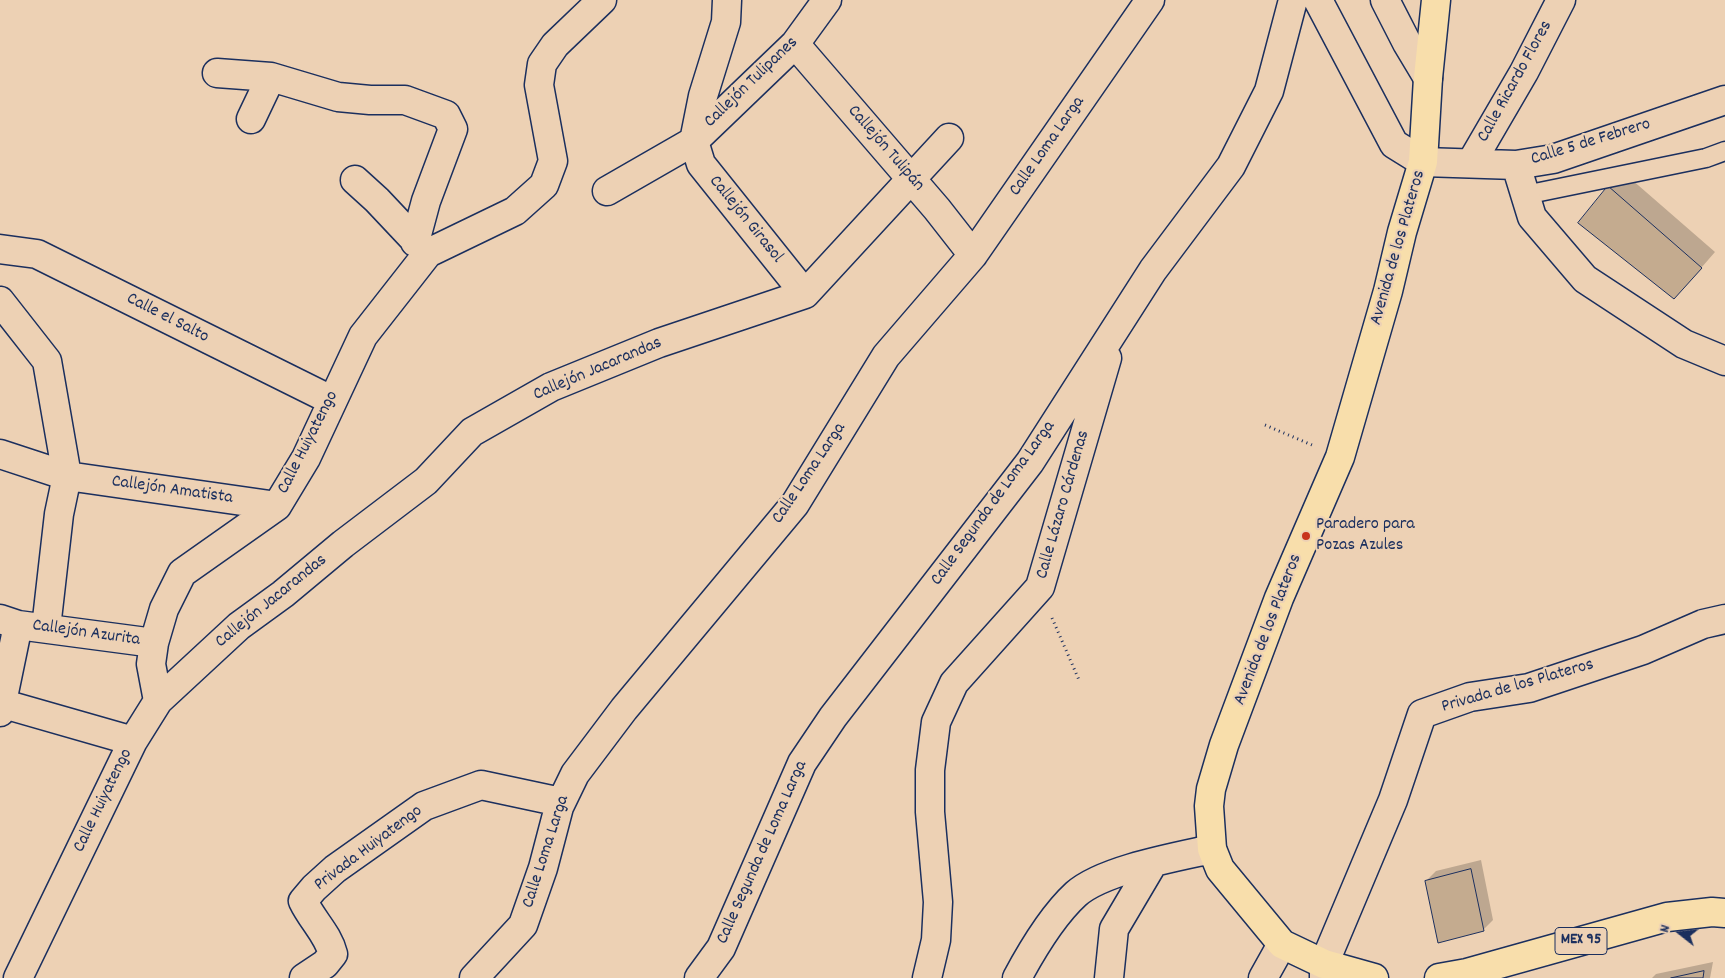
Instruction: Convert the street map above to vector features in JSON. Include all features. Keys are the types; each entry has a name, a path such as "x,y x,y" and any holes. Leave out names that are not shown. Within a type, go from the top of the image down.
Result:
{"main road":[{"name":"Avenida de los Plateros","path":"1374,978 1324,971 1282,944 1220,869 1212,849 1209,806 1211,789 1224,745 1279,598 1340,458 1423,162 1428,78 1436,0"},
{"name":"MEX 95","path":"1439,978 1467,973 1667,917 1712,912 1725,913"}],"street":[{"name":"Calle Huiyatengo","path":"18,978 133,741 158,701 151,664 154,644 164,609 182,573 277,506 306,458 331,400 363,336 422,248 515,211 544,185 553,161 539,85 542,64 555,44 602,0"},
{"path":"694,141 703,96 726,22 727,0"},
{"name":"Callejón Tulipanes","path":"607,191 694,141 794,44 826,0"},
{"name":"Calle Loma Larga","path":"474,978 523,925 543,868 559,807 575,774 624,709 795,504 886,356 973,256 1150,0"},
{"name":"Calle Segunda de Loma Larga","path":"699,978 721,948 802,763 833,717 1030,462 1153,270 1231,166 1269,91 1293,0"},
{"path":"1318,0 1394,144 1423,162"},
{"path":"1385,0 1407,44 1428,78"},
{"name":"Calle Ricardo Flores","path":"1471,164 1524,72 1561,0"},
{"name":"Callejón Tulipán","path":"794,44 937,209 973,256"},
{"path":"217,73 271,77 338,97 405,100 446,115 452,129 426,201 422,248"},
{"path":"251,119 271,77"},
{"name":"Calle 5 de Febrero","path":"1423,162 1516,165 1553,159 1725,100"},
{"name":"Callejón Jacarandas","path":"158,701 238,626 282,594 343,544 426,481 472,432 551,386 659,343 805,294 948,138"},
{"name":"Callejón Girasol","path":"694,141 701,164 805,294"},
{"path":"1516,165 1532,217 1585,280 1684,344 1725,361"},
{"path":"355,180 377,200 422,248"},
{"name":"Calle el Salto","path":"0,249 37,254 331,400"},
{"path":"0,301 47,361 67,476 59,514 46,628"},
{"name":"Calle Lázaro Cárdenas","path":"927,978 936,940 938,902 930,812 930,770 936,722 954,683 1040,587 1116,327"},
{"name":"Callejón Amatista","path":"0,454 67,476 277,506"},
{"name":"Privada de los Plateros","path":"1324,971 1393,800 1422,714 1470,697 1529,688 1643,650 1703,624 1725,619"},
{"path":"9,622 1,706 133,741"},
{"name":"Callejón Azurita","path":"9,622 154,644"},
{"name":"Privada Huiyatengo","path":"304,978 326,964 333,954 330,941 311,917 303,901 335,869 424,806 480,785 556,801 559,807"},
{"path":"1017,978 1035,944 1076,894 1099,880 1153,863 1212,849"},
{"path":"1109,978 1114,929 1153,863"},
{"path":"1263,978 1282,944"}],"lane":[{"path":"1525,194 1706,158 1725,152"}],"path":[{"path":"1265,425 1340,458"},
{"path":"1040,587 1079,680"}],"building":[{"path":"1608,186 1702,268 1674,299 1578,223"},
{"path":"1471,869 1484,931 1438,943 1425,881"},
{"path":"1704,971 1703,978 1671,978"}],"place":[{"name":"Paradero para Pozas Azules","path":"1306,536"}]}
